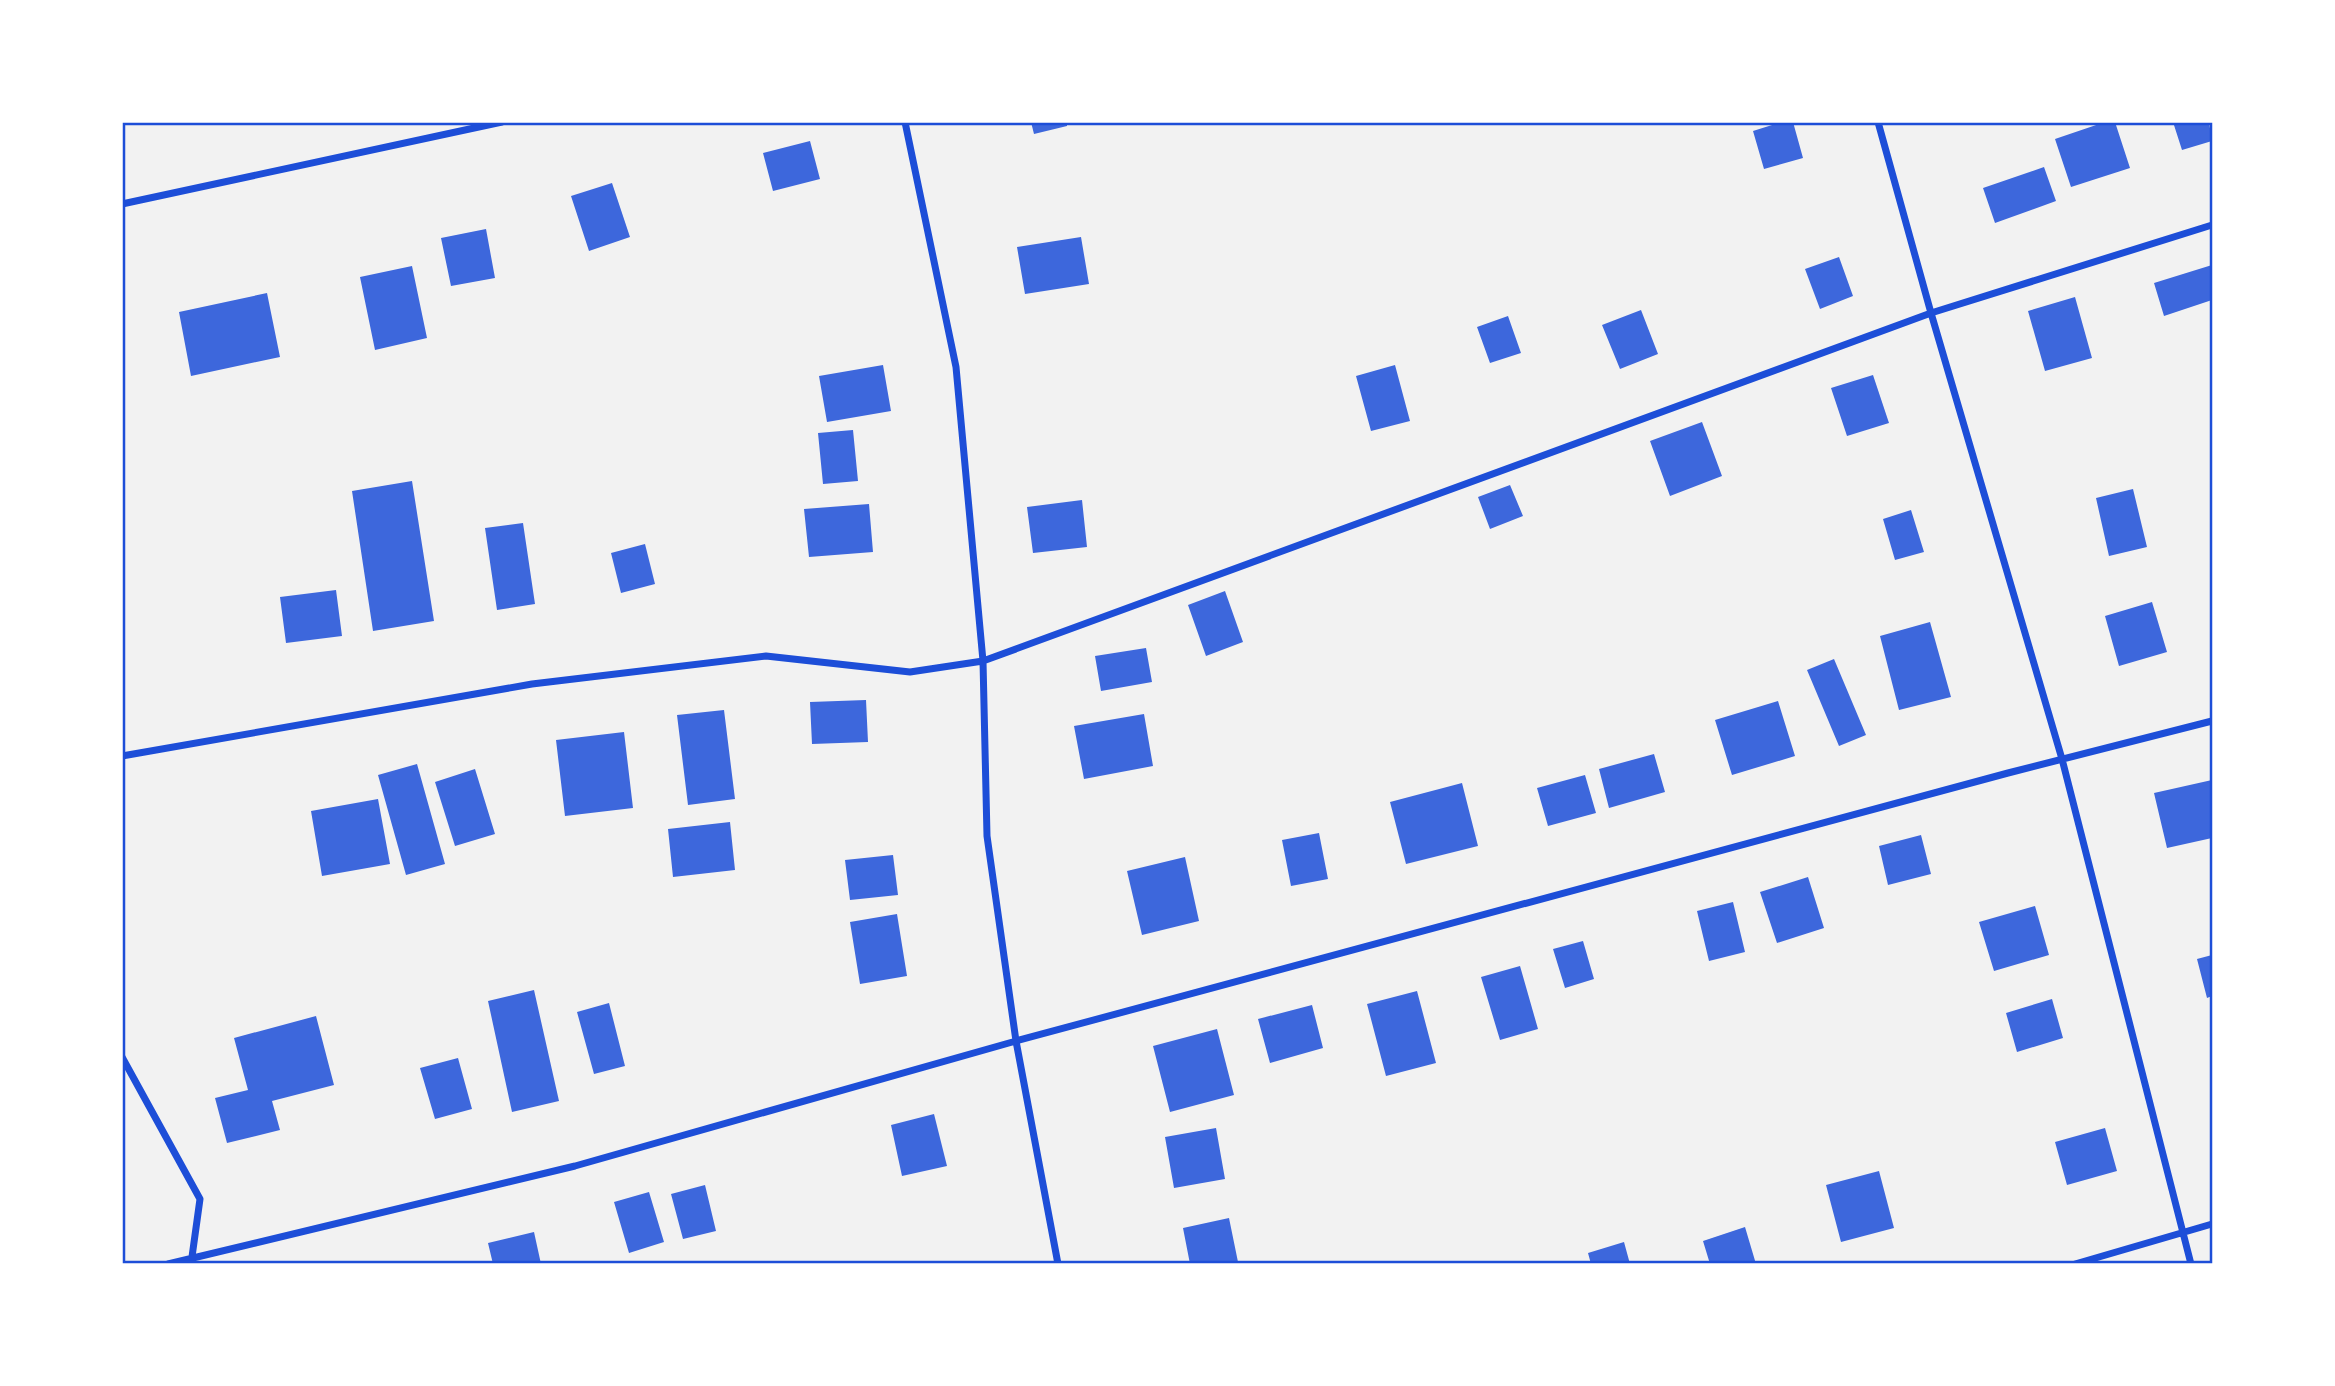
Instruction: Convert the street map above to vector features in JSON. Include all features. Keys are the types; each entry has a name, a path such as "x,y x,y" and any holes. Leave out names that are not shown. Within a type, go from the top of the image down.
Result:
{"street":[{"path":"122,204 502,122"},
{"path":"905,122 956,367 983,661 988,836 1016,1041 1058,1264"},
{"path":"1878,122 2062,759 2191,1264"},
{"path":"122,757 532,684 766,656 910,672 983,661 1931,313 2213,225"},
{"path":"168,1264 575,1166 1016,1041 2062,759 2213,721"},
{"path":"122,1057 200,1199 191,1260"},
{"path":"2075,1264 2213,1224"}],"building":[{"path":"1031,122 1067,122 1067,126 1034,134"},
{"path":"1782,122 1793,122 1803,158 1764,169 1753,131"},
{"path":"2105,122 2115,122 2130,168 2071,187 2055,139"},
{"path":"2173,122 2209,122 2212,141 2182,150"},
{"path":"810,141 820,179 773,191 763,153"},
{"path":"2044,167 2056,201 1995,223 1983,188"},
{"path":"612,183 630,237 589,251 571,196"},
{"path":"486,229 495,278 451,286 441,238"},
{"path":"1081,237 1089,284 1025,294 1017,247"},
{"path":"1839,257 1853,296 1820,309 1805,269"},
{"path":"2212,265 2212,300 2164,316 2154,283"},
{"path":"412,266 427,338 375,350 360,277"},
{"path":"267,293 280,357 191,376 179,312"},
{"path":"2075,297 2092,358 2045,371 2028,311"},
{"path":"1641,310 1658,354 1620,369 1602,325"},
{"path":"1508,316 1521,353 1490,363 1477,327"},
{"path":"883,365 891,411 827,422 819,376"},
{"path":"1395,365 1410,421 1371,431 1356,376"},
{"path":"1873,375 1889,423 1847,436 1831,388"},
{"path":"1702,422 1722,476 1670,496 1650,441"},
{"path":"853,430 858,481 823,484 818,433"},
{"path":"412,481 434,621 373,631 352,491"},
{"path":"1510,485 1523,516 1490,529 1478,497"},
{"path":"2133,489 2147,547 2109,556 2096,498"},
{"path":"1082,500 1087,547 1033,553 1027,507"},
{"path":"869,504 873,552 809,557 804,509"},
{"path":"1911,510 1924,552 1895,560 1883,519"},
{"path":"523,523 535,604 497,610 485,528"},
{"path":"645,544 655,584 621,593 611,553"},
{"path":"336,590 342,636 286,643 280,597"},
{"path":"1225,591 1243,642 1206,656 1188,605"},
{"path":"2152,602 2167,652 2119,666 2105,616"},
{"path":"1930,622 1951,697 1899,710 1880,636"},
{"path":"1146,648 1152,682 1101,691 1095,656"},
{"path":"1834,659 1866,735 1839,746 1807,670"},
{"path":"866,700 868,742 812,744 810,702"},
{"path":"1778,701 1795,756 1732,775 1715,720"},
{"path":"724,710 735,799 688,805 677,715"},
{"path":"1144,714 1153,766 1084,779 1074,726"},
{"path":"624,732 633,808 565,816 556,740"},
{"path":"1654,754 1665,792 1609,808 1599,769"},
{"path":"417,764 445,864 406,875 378,775"},
{"path":"475,769 495,834 455,846 435,782"},
{"path":"1585,775 1596,813 1548,826 1537,788"},
{"path":"2212,780 2212,838 2167,848 2154,793"},
{"path":"1462,783 1478,846 1406,864 1390,802"},
{"path":"378,799 390,864 322,876 311,811"},
{"path":"730,822 735,870 673,877 668,829"},
{"path":"1319,833 1328,879 1291,886 1282,840"},
{"path":"1921,835 1931,874 1888,885 1879,846"},
{"path":"893,855 898,895 850,900 845,860"},
{"path":"1185,857 1199,921 1142,935 1127,871"},
{"path":"1808,877 1824,928 1777,943 1760,892"},
{"path":"1733,902 1745,952 1709,961 1697,911"},
{"path":"2035,906 2049,955 1994,971 1979,922"},
{"path":"897,914 907,976 860,984 850,922"},
{"path":"1583,941 1594,979 1565,988 1553,949"},
{"path":"2212,955 2212,996 2207,998 2197,959"},
{"path":"1520,966 1538,1029 1500,1040 1481,977"},
{"path":"534,990 559,1101 512,1112 488,1001"},
{"path":"1417,991 1436,1063 1386,1076 1367,1004"},
{"path":"2052,999 2063,1038 2017,1052 2006,1013"},
{"path":"609,1003 625,1066 594,1074 577,1012"},
{"path":"1312,1005 1323,1048 1270,1063 1258,1019"},
{"path":"316,1016 334,1085 272,1101 280,1130 227,1143 215,1098 248,1090 234,1038"},
{"path":"1217,1029 1234,1095 1170,1112 1153,1046"},
{"path":"458,1058 472,1109 435,1119 420,1068"},
{"path":"934,1114 947,1166 902,1176 891,1125"},
{"path":"1216,1128 1225,1179 1174,1188 1165,1137"},
{"path":"2105,1128 2117,1171 2067,1185 2055,1142"},
{"path":"1879,1171 1894,1228 1841,1242 1826,1185"},
{"path":"705,1185 716,1231 683,1239 671,1194"},
{"path":"649,1192 664,1242 629,1253 614,1202"},
{"path":"1229,1218 1238,1262 1190,1264 1183,1228"},
{"path":"1745,1227 1756,1264 1710,1264 1703,1241"},
{"path":"534,1232 541,1264 493,1264 488,1243"},
{"path":"1624,1242 1630,1264 1591,1264 1588,1253"}]}
